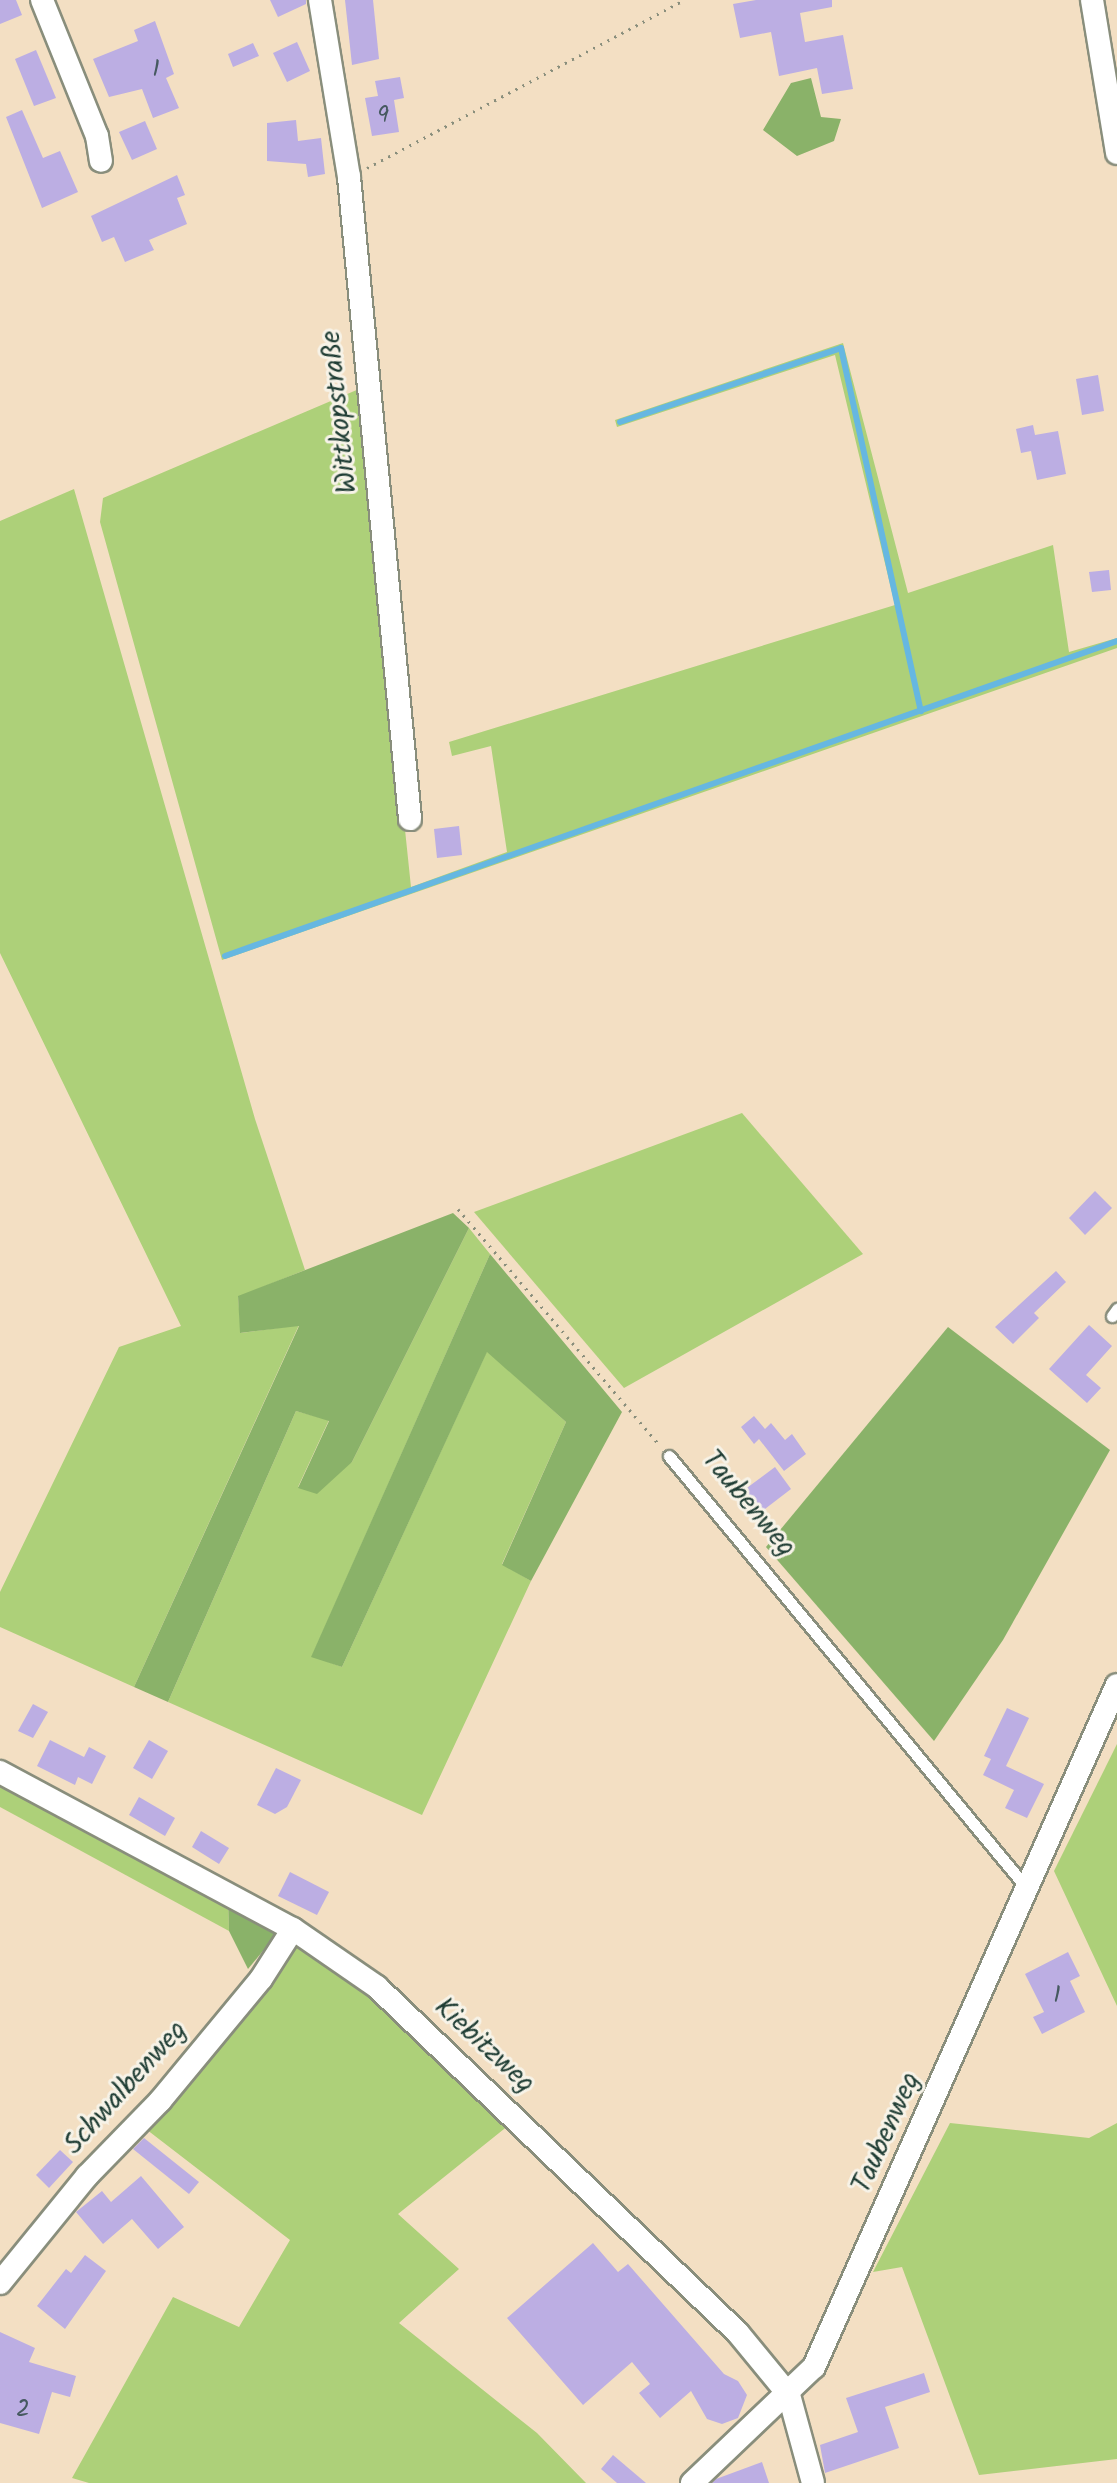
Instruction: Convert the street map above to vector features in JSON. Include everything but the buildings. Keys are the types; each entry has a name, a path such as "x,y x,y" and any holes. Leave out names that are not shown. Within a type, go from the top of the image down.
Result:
{"street":[{"path":"42,0 97,136 101,161"},
{"name":"Wittkopstraße","path":"320,0 349,177 410,819"},
{"path":"1092,0 1117,153"},
{"name":"Taubenweg","path":"692,2483 789,2395 814,2367 948,2072 1025,1886 1117,1685"},
{"name":"Kiebitzweg","path":"0,1772 293,1929 377,1987 681,2274 789,2395 813,2483"},
{"name":"Schwalbenweg","path":"0,2283 87,2176 170,2089 261,1979 293,1929"}],"lane":[{"name":"Taubenweg","path":"669,1456 1025,1886"}],"path":[{"path":"349,177 684,0"},
{"path":"458,1209 669,1456"}],"green space":[{"path":"811,78 821,117 841,119 834,141 797,156 763,130 791,83"},
{"path":"843,343 908,593 1053,545 1069,652 1117,638 1117,648 222,960 100,522 103,498 359,389 411,887 507,852 491,746 452,756 449,742 895,605 835,355 617,427 615,420"},
{"path":"74,489 255,1119 305,1270 238,1297 241,1333 299,1325 134,1687 0,1627 0,1592 119,1347 181,1326 0,953 0,521"},
{"path":"742,1113 863,1254 624,1388 474,1212"},
{"path":"453,1213 469,1228 352,1462 317,1494 298,1488 329,1421 296,1411 168,1702 134,1687 299,1326 240,1333 238,1296"},
{"path":"469,1228 490,1254 312,1656 342,1667 487,1351 566,1422 502,1564 531,1581 422,1815 168,1702 296,1411 329,1420 298,1487 352,1462"},
{"path":"490,1254 622,1412 531,1581 502,1565 566,1422 487,1352 342,1667 311,1657"},
{"path":"948,1327 1110,1450 1003,1640 934,1741 766,1547"},
{"path":"1117,1744 1117,2006 1054,1871"},
{"path":"0,1779 228,1899 229,1931 0,1807"},
{"path":"228,1899 282,1928 248,1969 229,1931"},
{"path":"296,1937 363,1986 509,2125 398,2214 459,2269 399,2323 537,2433 586,2483 89,2483 72,2478 173,2297 239,2327 290,2240 142,2126"},
{"path":"950,2123 1089,2138 1117,2123 1117,2459 979,2475 902,2267 873,2272"}],"waterway":[{"path":"620,422 841,348 921,711"},
{"path":"225,956 1117,641"}]}
